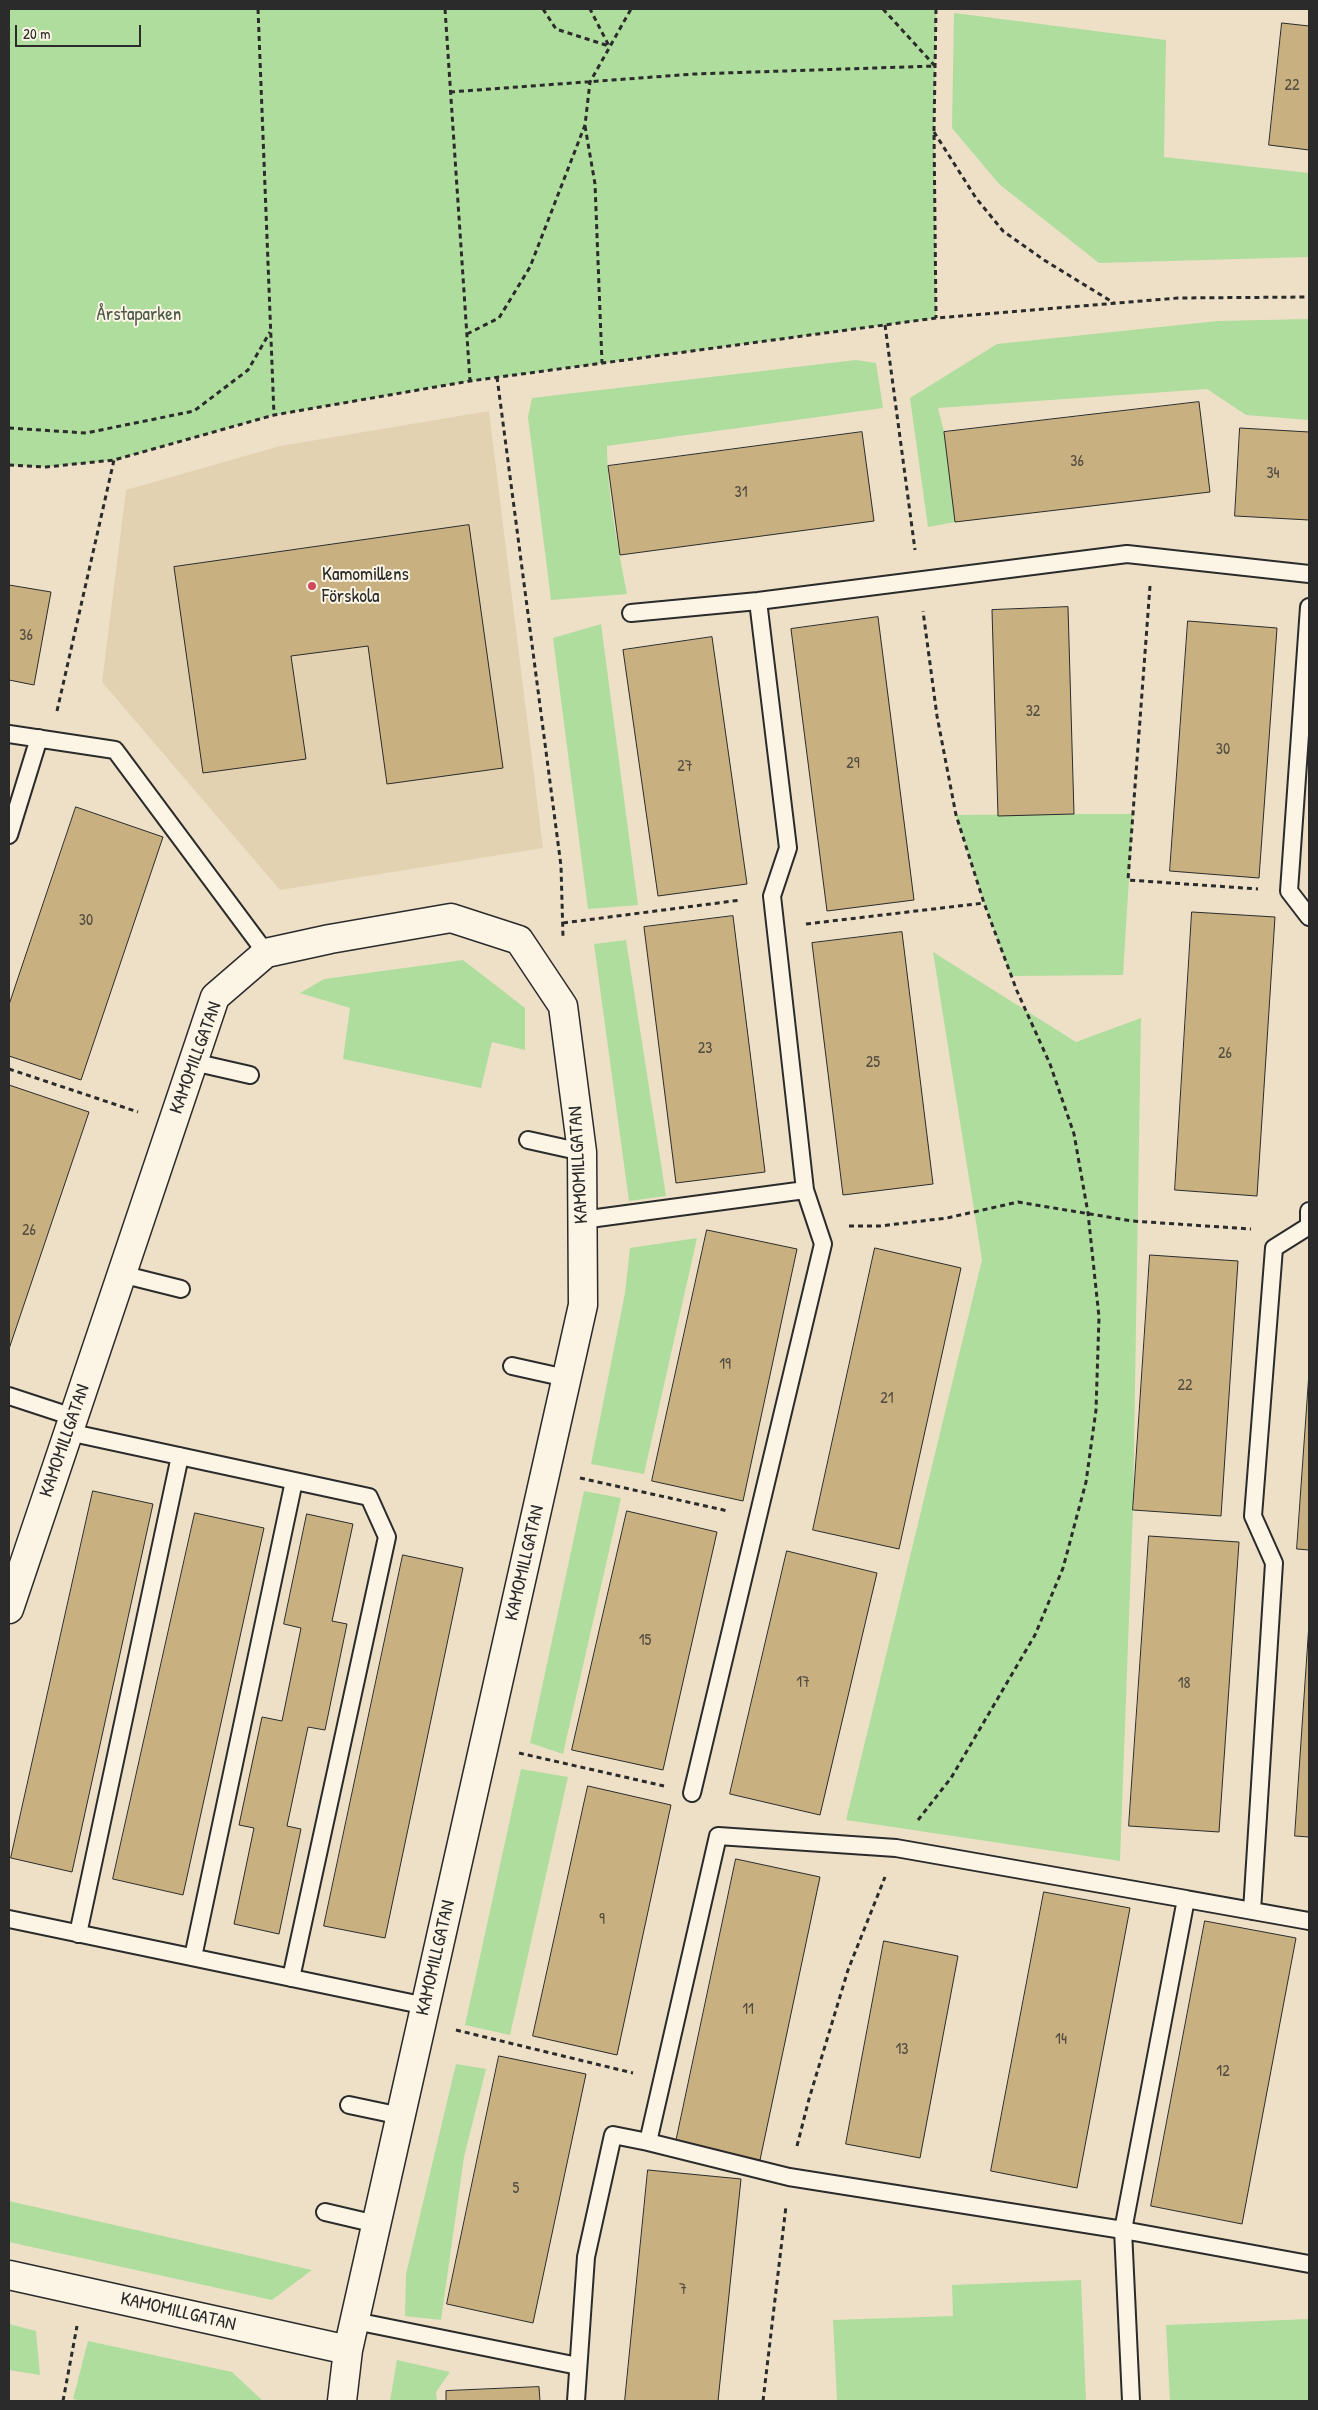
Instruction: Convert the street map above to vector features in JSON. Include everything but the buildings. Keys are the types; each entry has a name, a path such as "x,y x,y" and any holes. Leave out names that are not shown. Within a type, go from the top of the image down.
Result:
{"street":[{"name":"KAMOMILLGATAN","path":"9,1609 215,997 266,953 330,939 451,918 519,940 563,1006 582,1152 583,1305 348,2350 342,2401"},
{"name":"KAMOMILLGATAN","path":"9,2275 348,2350"}],"lane":[{"path":"631,613 758,601 1127,554 1309,574"},
{"path":"692,1793 823,1244 804,1190 772,896 788,848 758,601"},
{"path":"1309,607 1289,891 1309,917"},
{"path":"9,734 115,750 266,953"},
{"path":"9,835 44,739"},
{"path":"193,1062 250,1075"},
{"path":"528,1140 582,1152"},
{"path":"582,1220 804,1190"},
{"path":"1252,1911 1274,1563 1253,1516 1274,1248 1309,1226 1309,1211"},
{"path":"121,1274 181,1289"},
{"path":"512,1366 566,1378"},
{"path":"9,1396 70,1424 180,1456 369,1497 387,1537 291,1978"},
{"path":"78,1934 180,1456"},
{"path":"193,1957 294,1481"},
{"path":"648,2142 718,1836 896,1848 1309,1921"},
{"path":"1131,2401 1124,2230 1186,1899"},
{"path":"9,1919 291,1978 424,2014"},
{"path":"350,2105 401,2116"},
{"path":"576,2401 586,2257 612,2135 648,2142 789,2177 1124,2230 1309,2264"},
{"path":"325,2212 376,2224"},
{"path":"355,2321 578,2366"}],"path":[{"path":"258,9 274,415"},
{"path":"445,9 470,381"},
{"path":"543,9 556,29 609,46"},
{"path":"590,9 609,46"},
{"path":"467,334 498,318 530,267 584,125 590,82 631,9"},
{"path":"883,9 935,66"},
{"path":"936,9 934,131 936,318"},
{"path":"450,92 694,74 935,66"},
{"path":"584,125 595,184 602,363"},
{"path":"934,131 976,198 1003,231 1044,260 1114,303"},
{"path":"9,465 46,467 114,460 274,415 470,381 936,318 1178,298 1309,296"},
{"path":"763,2401 789,2177 809,2099 848,1970 896,1848 951,1778 1034,1635 1063,1568 1086,1482 1096,1410 1099,1317 1088,1213 1074,1134 1050,1064 1017,991 984,903 956,815 937,716 885,325"},
{"path":"9,428 86,433 194,411 248,370 270,330"},
{"path":"497,377 561,866 563,942"},
{"path":"44,739 114,460"},
{"path":"1152,557 1128,880 1289,891"},
{"path":"563,923 772,896"},
{"path":"776,928 984,903"},
{"path":"9,1069 172,1124"},
{"path":"816,1226 880,1226 947,1218 1018,1202 1132,1221 1241,1229 1309,1226"},
{"path":"546,1470 758,1517"},
{"path":"484,1745 692,1793"},
{"path":"424,2014 662,2080"},
{"path":"63,2401 83,2291"}],"shaded area":[{"name":"Kamomillens Förskola","path":"489,411 543,848 280,890 102,682 126,490 280,446"}],"green space":[{"name":"Årstaparken","path":"9,9 936,9 934,131 936,318 470,381 274,415 114,460 46,467 9,465"},
{"path":"954,13 1166,40 1164,157 1309,173 1309,257 1099,263 999,184 952,128"},
{"path":"1309,319 1309,420 1246,415 1207,389 938,408 944,432 955,522 928,527 910,398 997,344 1218,321"},
{"path":"856,360 876,363 883,408 607,446 611,501 627,594 551,600 528,417 532,398"},
{"path":"601,624 638,905 588,909 553,638"},
{"path":"1133,814 1123,975 1011,976 984,903 956,815"},
{"path":"626,940 666,1196 629,1201 594,944"},
{"path":"933,952 1076,1042 1141,1018 1133,1510 1120,1861 846,1820 982,1260"},
{"path":"463,960 525,1008 525,1050 492,1042 481,1088 343,1059 350,1008 300,993 324,979"},
{"path":"697,1238 644,1474 591,1464 625,1293 630,1248"},
{"path":"584,1491 621,1498 563,1754 530,1743"},
{"path":"521,1769 568,1777 510,2035 465,2025"},
{"path":"456,2064 486,2069 464,2157 441,2320 405,2316 406,2274"},
{"path":"9,2201 312,2270 272,2300 9,2242"},
{"path":"1081,2280 1086,2401 837,2401 833,2320 953,2316 952,2285"},
{"path":"1309,2319 1309,2401 1170,2401 1166,2325"},
{"path":"9,2324 36,2331 40,2375 9,2370"},
{"path":"88,2341 232,2372 263,2401 85,2401 73,2399"},
{"path":"397,2360 450,2372 436,2392 437,2401 390,2401"}],"place":[{"name":"Kamomillens Förskola","path":"312,586"}]}
